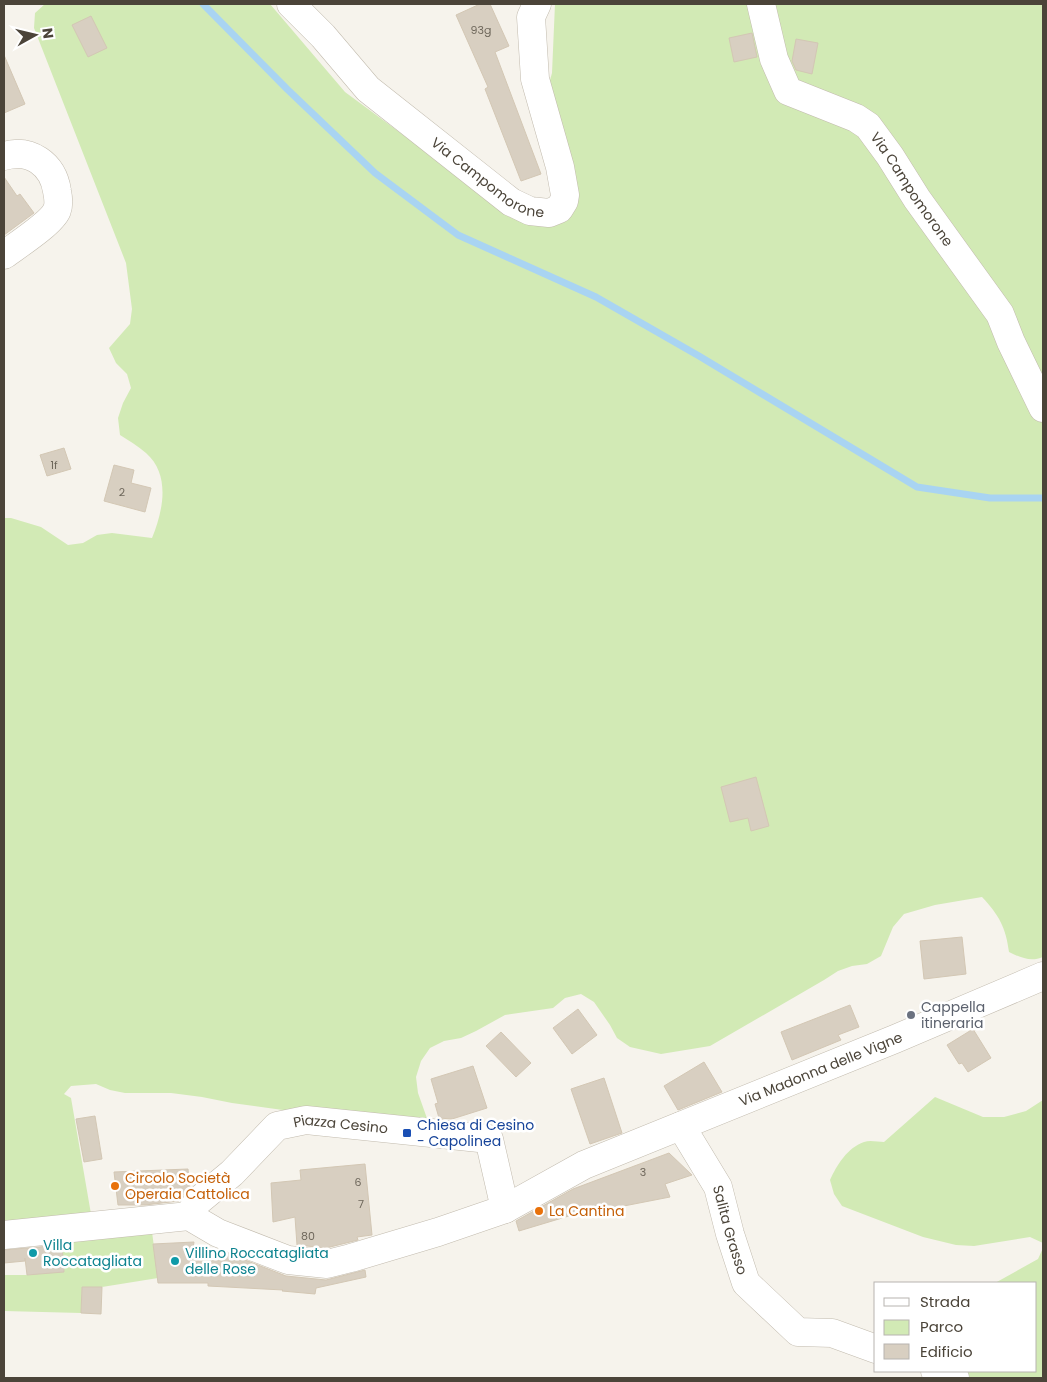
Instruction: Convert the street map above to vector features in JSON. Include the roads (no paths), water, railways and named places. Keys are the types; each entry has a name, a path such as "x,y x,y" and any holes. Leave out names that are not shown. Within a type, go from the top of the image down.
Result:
{"street":[{"name":"Via Campomorone","path":"291,4 324,36 368,90 511,202 530,211 549,213 559,209 564,201 565,194 560,167 535,79 531,17 537,4"},
{"name":"Via Campomorone","path":"761,4 774,59 788,91 856,118 868,126 890,156 917,199 1000,314 1011,342 1043,408"},
{"path":"4,156 26,154 44,164 53,175 58,196 56,211 48,222 4,255"},
{"name":"Via Madonna delle Vigne","path":"189,1216 218,1234 288,1260 327,1264 438,1232 505,1209 584,1165 1043,976"},
{"name":"Piazza Cesino","path":"189,1216 197,1202 232,1173 277,1126 306,1120 489,1139 505,1209"},
{"name":"Salita Grasso","path":"681,1126 718,1187 730,1234 746,1283 798,1332 832,1333 874,1348"},
{"path":"4,1236 189,1216"},
{"path":"938,1372 955,1378"}],"waterway":[{"path":"203,4 287,89 375,173 458,235 596,297 699,356 917,487 990,498 1043,498"}],"place":[{"name":"Cappella itineraria","path":"911,1015"},
{"name":"Chiesa di Cesino - Capolinea","path":"407,1133"},
{"name":"Circolo Società Operaia Cattolica","path":"115,1186"},
{"name":"La Cantina","path":"539,1211"},
{"name":"Villa Roccatagliata","path":"33,1253"},
{"name":"Villino Roccatagliata delle Rose","path":"175,1261"}]}
